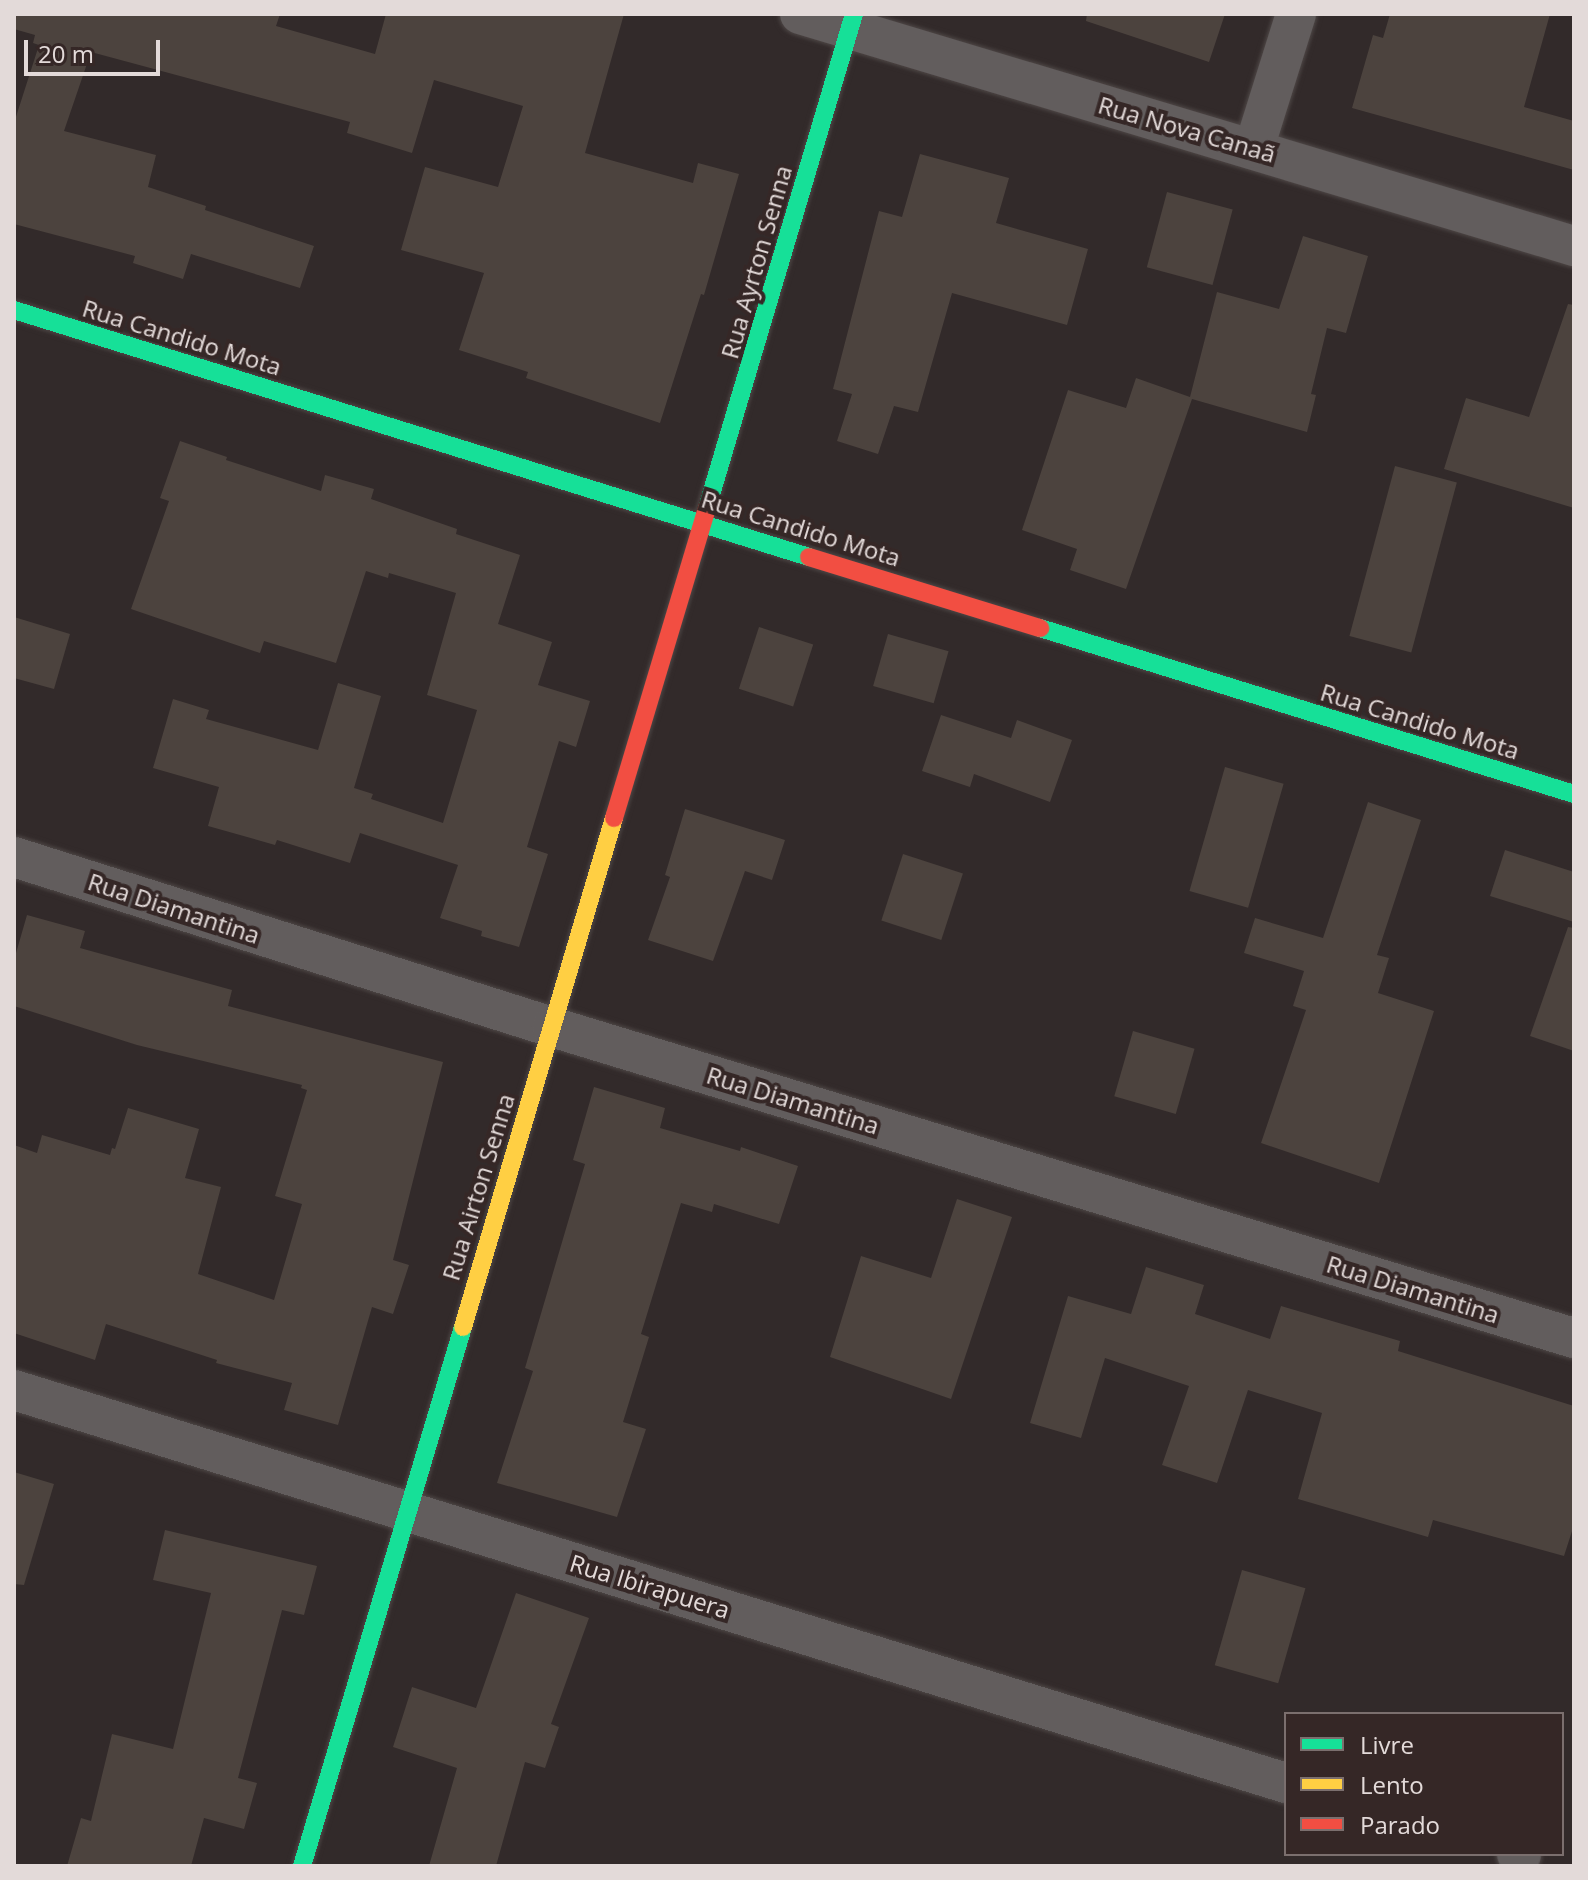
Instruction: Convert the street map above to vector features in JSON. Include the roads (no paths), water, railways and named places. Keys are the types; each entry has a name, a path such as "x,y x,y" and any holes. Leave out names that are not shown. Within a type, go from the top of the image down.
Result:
{"street":[{"name":"Rua Nova Canaã","path":"800,14 852,22 1574,246"},
{"path":"1254,148 1296,14"},
{"name":"Rua Ayrton Senna","path":"703,523 852,22"},
{"name":"Rua Candido Mota","path":"14,310 1574,794"},
{"name":"Rua Airton Senna","path":"302,1866 405,1511 703,523"},
{"name":"Rua Diamantina","path":"14,857 552,1027 1574,1338"},
{"name":"Rua Ibirapuera","path":"14,1390 1284,1782"}]}
